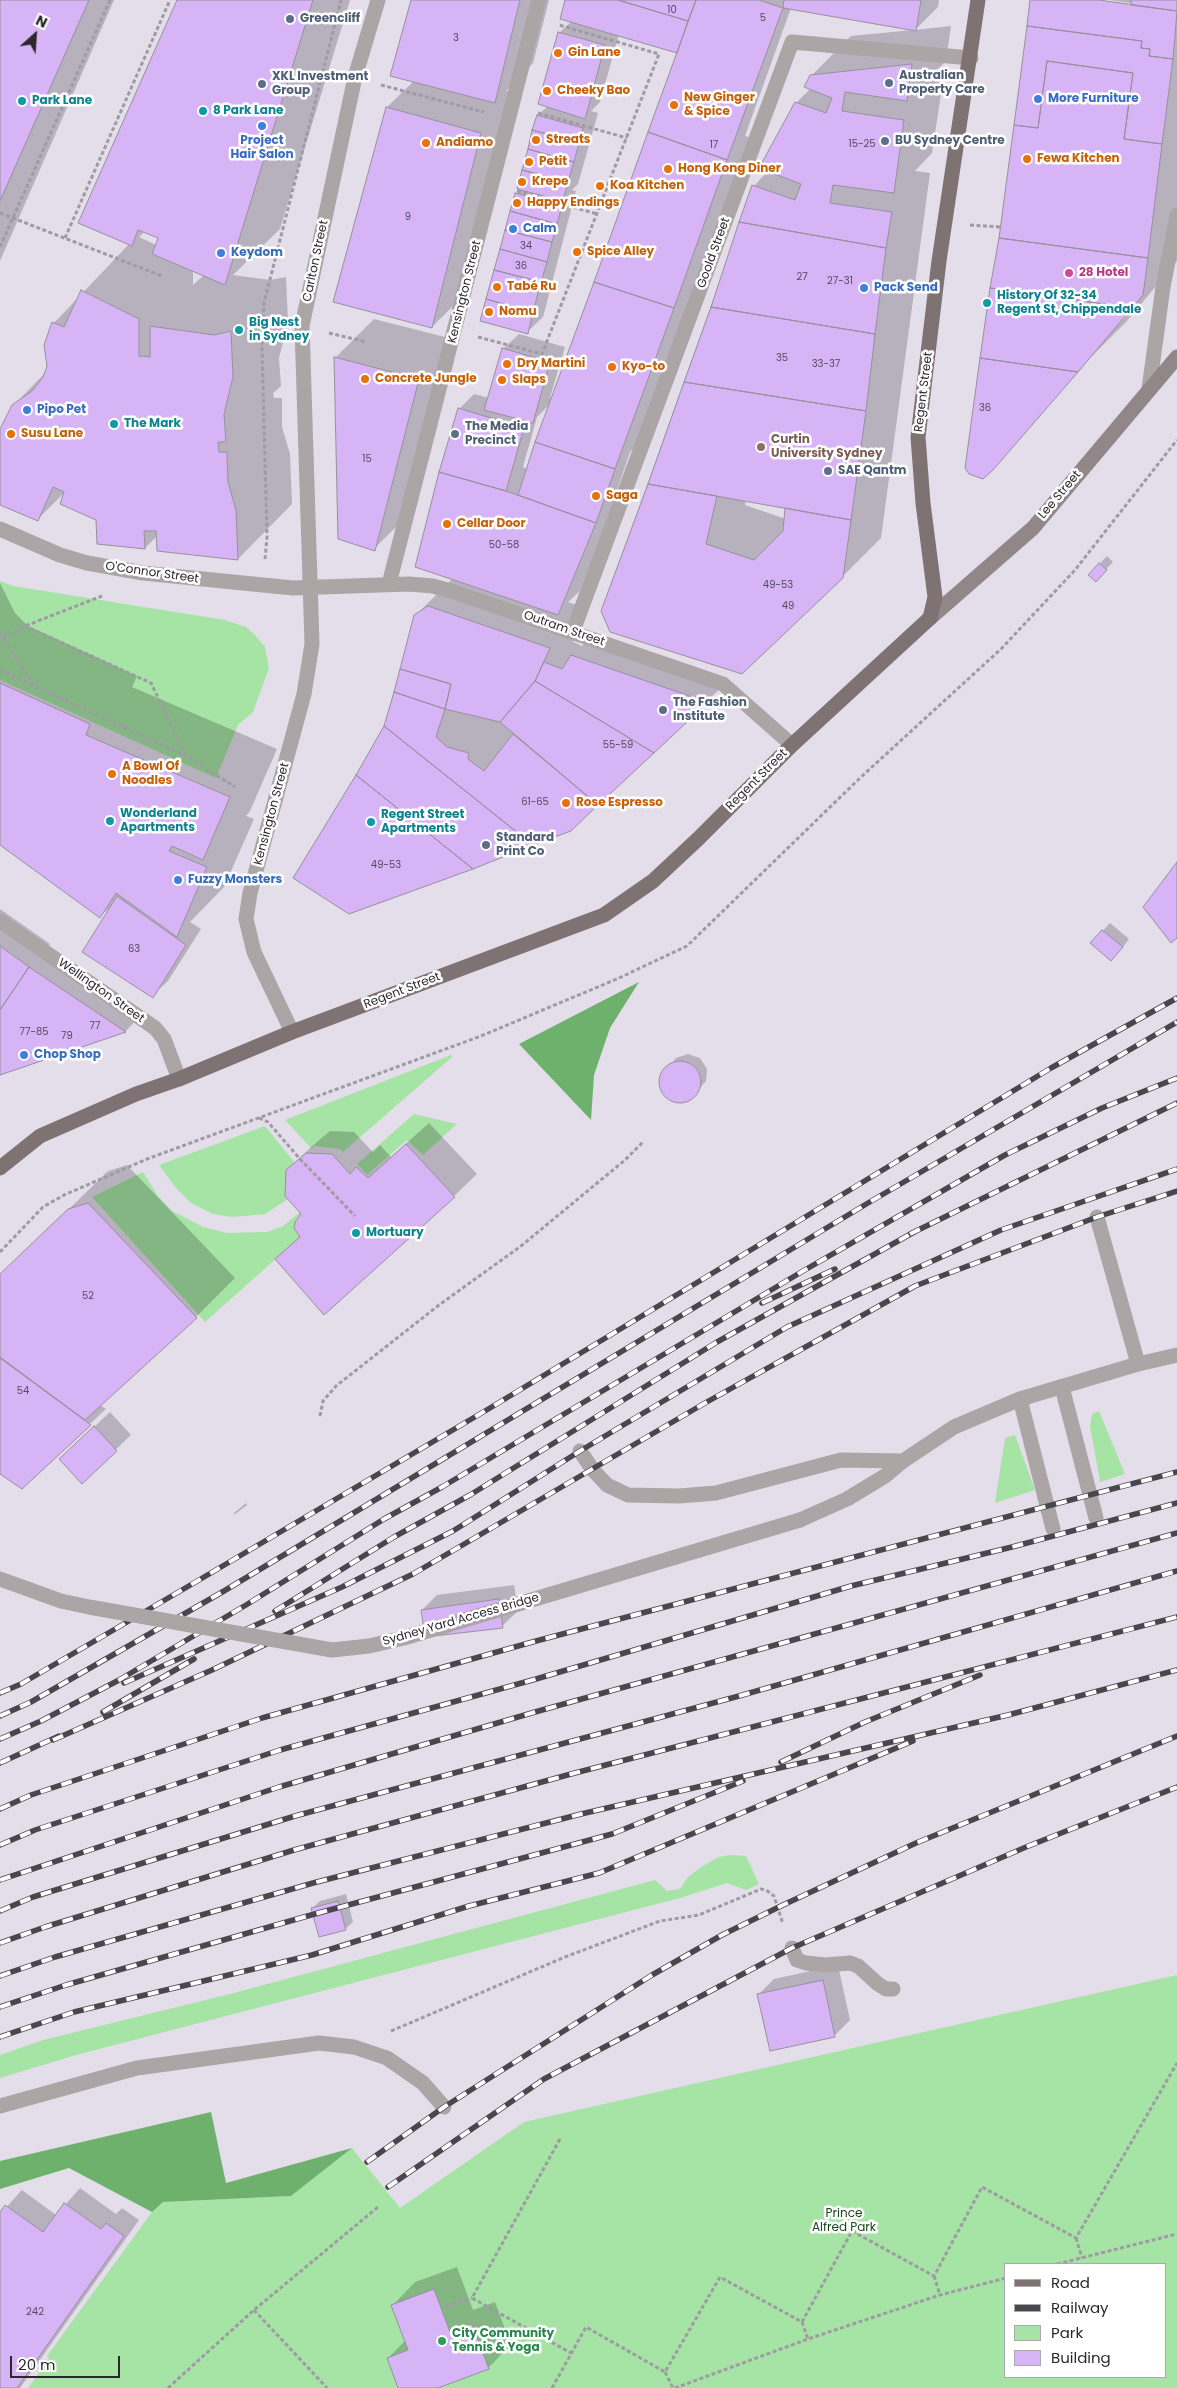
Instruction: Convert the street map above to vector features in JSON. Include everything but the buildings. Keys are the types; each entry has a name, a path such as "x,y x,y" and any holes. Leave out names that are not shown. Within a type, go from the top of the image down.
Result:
{"main road":[{"name":"Regent Street","path":"0,1168 40,1136 136,1094 179,1079 292,1032 604,914 653,881 792,745 930,618 935,597 923,503 918,437 939,261 971,58 978,0"},
{"name":"Lee Street","path":"930,618 1033,528 1177,357"}],"street":[{"name":"Carlton Street","path":"311,588 302,326 355,77 378,0"},
{"name":"Kensington Street","path":"389,584 539,0"},
{"name":"Goold Street","path":"572,632 792,42 971,58"},
{"path":"1149,389 1163,287 1177,215"},
{"name":"O'Connor Street","path":"0,529 60,555 114,569 222,582 311,588"},
{"name":"Outram Street","path":"311,588 389,584 433,586 723,684 792,745"},
{"name":"Kensington Street","path":"292,1032 254,952 246,919 250,893 310,666 313,621 311,588"},
{"name":"Wellington Street","path":"0,921 154,1028 164,1039 179,1079"},
{"path":"1096,1217 1138,1364"},
{"name":"Sydney Yard Access Bridge","path":"0,1579 61,1601 89,1607 332,1650 369,1646 404,1638 800,1520 847,1500 886,1476 903,1461 954,1427 1020,1399 1138,1364 1177,1355"},
{"path":"1062,1387 1096,1518"},
{"path":"1020,1399 1053,1529"},
{"path":"580,1451 593,1470 607,1485 628,1495 670,1496 716,1493 841,1460 903,1461"},
{"path":"792,1948 797,1960 825,1965 850,1963 858,1966 886,1989 894,1989"},
{"path":"0,2106 138,2068 319,2043 354,2047 387,2058 423,2083 444,2107"}],"path":[{"path":"0,247 110,0"},
{"path":"65,238 170,0"},
{"path":"256,559 266,559 267,537 262,348 264,303 341,0"},
{"path":"455,331 542,354 659,54 535,18"},
{"path":"376,93 378,84 627,138"},
{"path":"516,191 597,214"},
{"path":"0,213 162,276"},
{"path":"302,326 367,342"},
{"path":"0,1252 43,1207 64,1195 147,1159 481,1036 619,978 687,946 861,777 1001,649 1075,570 1177,440"},
{"path":"3,638 26,626 102,596"},
{"path":"26,626 151,683 186,756"},
{"path":"0,633 34,686"},
{"path":"0,670 186,756 235,787"},
{"path":"258,1118 268,1122 300,1159 355,1216"},
{"path":"320,1416 323,1401 336,1386 438,1305 521,1246 644,1142"},
{"path":"354,2047 565,1957 660,1921 699,1915 761,1889 774,1896 792,1948"},
{"path":"1076,2238 1177,2063"},
{"path":"446,2306 472,2298 560,2139"},
{"path":"934,2276 982,2187 1076,2238 1082,2258"},
{"path":"168,2388 254,2310 378,2207"},
{"path":"802,2322 852,2231 934,2276 940,2295"},
{"path":"1061,2263 1177,2234"},
{"path":"665,2372 720,2277 802,2322 808,2339"},
{"path":"552,2388 586,2327 665,2372 674,2388 808,2339 940,2295 1004,2279"},
{"path":"472,2298 571,2352"},
{"path":"254,2310 327,2388"}],"green space":[{"path":"0,581 13,586 225,620 246,627 255,635 265,647 269,668 253,712 238,725 216,778 0,680"},
{"path":"639,982 610,1028 594,1075 591,1120 519,1044"},
{"path":"451,1055 452,1057 343,1152 340,1149 314,1146 312,1149 285,1120"},
{"path":"414,1114 457,1124 423,1155 407,1140 367,1175 357,1164"},
{"path":"265,1126 296,1164 294,1195 265,1214 232,1217 213,1214 191,1203 176,1188 159,1165"},
{"path":"143,1172 158,1196 172,1211 203,1227 227,1233 267,1232 283,1226 306,1207 307,1231 205,1322 92,1197"},
{"path":"1099,1411 1125,1474 1100,1482 1090,1426 1092,1414"},
{"path":"1015,1435 1035,1490 995,1503 1005,1438"},
{"path":"731,1855 746,1856 759,1884 746,1890 727,1883 680,1898 76,2055 0,2078 0,2055 43,2040 230,1994 655,1880 667,1891 680,1889 688,1877 703,1866 719,1857"},
{"name":"Prince Alfred Park","path":"1177,1975 1177,2388 28,2388 49,2358 47,2356 152,2212 163,2202 291,2196 352,2148 400,2208 524,2122"},
{"path":"211,2112 226,2183 352,2148 291,2196 163,2202 152,2212 69,2168 0,2189 0,2161"}],"railway":[{"path":"0,1693 21,1684 199,1580 490,1408 1051,1068 1177,998"},
{"path":"0,1716 31,1702 224,1591 868,1203 1177,1022"},
{"path":"0,1739 41,1721 119,1680 246,1605 384,1519 442,1487 803,1271 1005,1155 1102,1108 1177,1078"},
{"path":"910,1234 1177,1103"},
{"path":"124,1683 342,1587 453,1531 580,1451 787,1327 1001,1230 1177,1169"},
{"path":"53,1740 212,1670 413,1574 705,1403 915,1286 1097,1217 1177,1191"},
{"path":"275,1611 394,1537 470,1495 717,1342 916,1231"},
{"path":"762,1303 835,1269"},
{"path":"0,1809 31,1795 262,1718 536,1641 1177,1472"},
{"path":"0,1845 35,1830 280,1750 536,1679 851,1586 1012,1547 1177,1503"},
{"path":"0,1880 279,1787 535,1712 1177,1533"},
{"path":"0,1911 33,1897 295,1816 739,1696 1177,1571"},
{"path":"0,1943 45,1927 294,1850 571,1774 1177,1617"},
{"path":"103,1712 194,1659"},
{"path":"0,1976 55,1957 313,1883 581,1814 1008,1715 1177,1670"},
{"path":"781,1762 865,1722 980,1675"},
{"path":"0,1763 59,1736"},
{"path":"367,2162 444,2107 652,1975 722,1935 916,1843 1177,1736"},
{"path":"0,2037 74,2012 312,1955 469,1906 599,1873 913,1741"},
{"path":"0,2007 66,1985 311,1915 612,1834 743,1781"},
{"path":"388,2187 544,2079 792,1948 1026,1847 1177,1787"}],"place":[{"name":"Greencliff","path":"290,19"},
{"name":"Gin Lane","path":"558,53"},
{"name":"Australian Property Care","path":"889,83"},
{"name":"XKL Investment Group","path":"262,84"},
{"name":"Cheeky Bao","path":"547,91"},
{"name":"More Furniture","path":"1038,99"},
{"name":"Park Lane","path":"22,101"},
{"name":"New Ginger & Spice","path":"674,105"},
{"name":"8 Park Lane","path":"203,111"},
{"name":"Project Hair Salon","path":"262,126"},
{"name":"Streats","path":"536,140"},
{"name":"BU Sydney Centre","path":"885,141"},
{"name":"Andiamo","path":"426,143"},
{"name":"Fewa Kitchen","path":"1027,159"},
{"name":"Petit","path":"529,162"},
{"name":"Hong Kong Diner","path":"668,169"},
{"name":"Krepe","path":"522,182"},
{"name":"Koa Kitchen","path":"600,186"},
{"name":"Happy Endings","path":"517,203"},
{"name":"Calm","path":"513,229"},
{"name":"Spice Alley","path":"577,252"},
{"name":"Keydom","path":"221,253"},
{"name":"28 Hotel","path":"1069,273"},
{"name":"Tabé Ru","path":"497,287"},
{"name":"Pack Send","path":"864,288"},
{"name":"History Of 32-34 Regent St, Chippendale","path":"987,303"},
{"name":"Nomu","path":"489,312"},
{"name":"Big Nest in Sydney","path":"239,330"},
{"name":"Dry Martini","path":"507,364"},
{"name":"Kyo-to","path":"612,367"},
{"name":"Concrete Jungle","path":"365,379"},
{"name":"Slaps","path":"502,380"},
{"name":"Pipo Pet","path":"27,410"},
{"name":"The Mark","path":"114,424"},
{"name":"Susu Lane","path":"11,434"},
{"name":"The Media Precinct","path":"455,434"},
{"name":"Curtin University Sydney","path":"761,447"},
{"name":"SAE Qantm","path":"828,471"},
{"name":"Saga","path":"596,496"},
{"name":"Cellar Door","path":"447,524"},
{"name":"The Fashion Institute","path":"663,710"},
{"name":"A Bowl Of Noodles","path":"112,774"},
{"name":"Rose Espresso","path":"566,803"},
{"name":"Wonderland Apartments","path":"110,821"},
{"name":"Regent Street Apartments","path":"371,822"},
{"name":"Standard Print Co","path":"486,845"},
{"name":"Fuzzy Monsters","path":"178,880"},
{"name":"Chop Shop","path":"24,1055"},
{"name":"Mortuary","path":"356,1233"},
{"name":"City Community Tennis & Yoga","path":"442,2341"}]}
